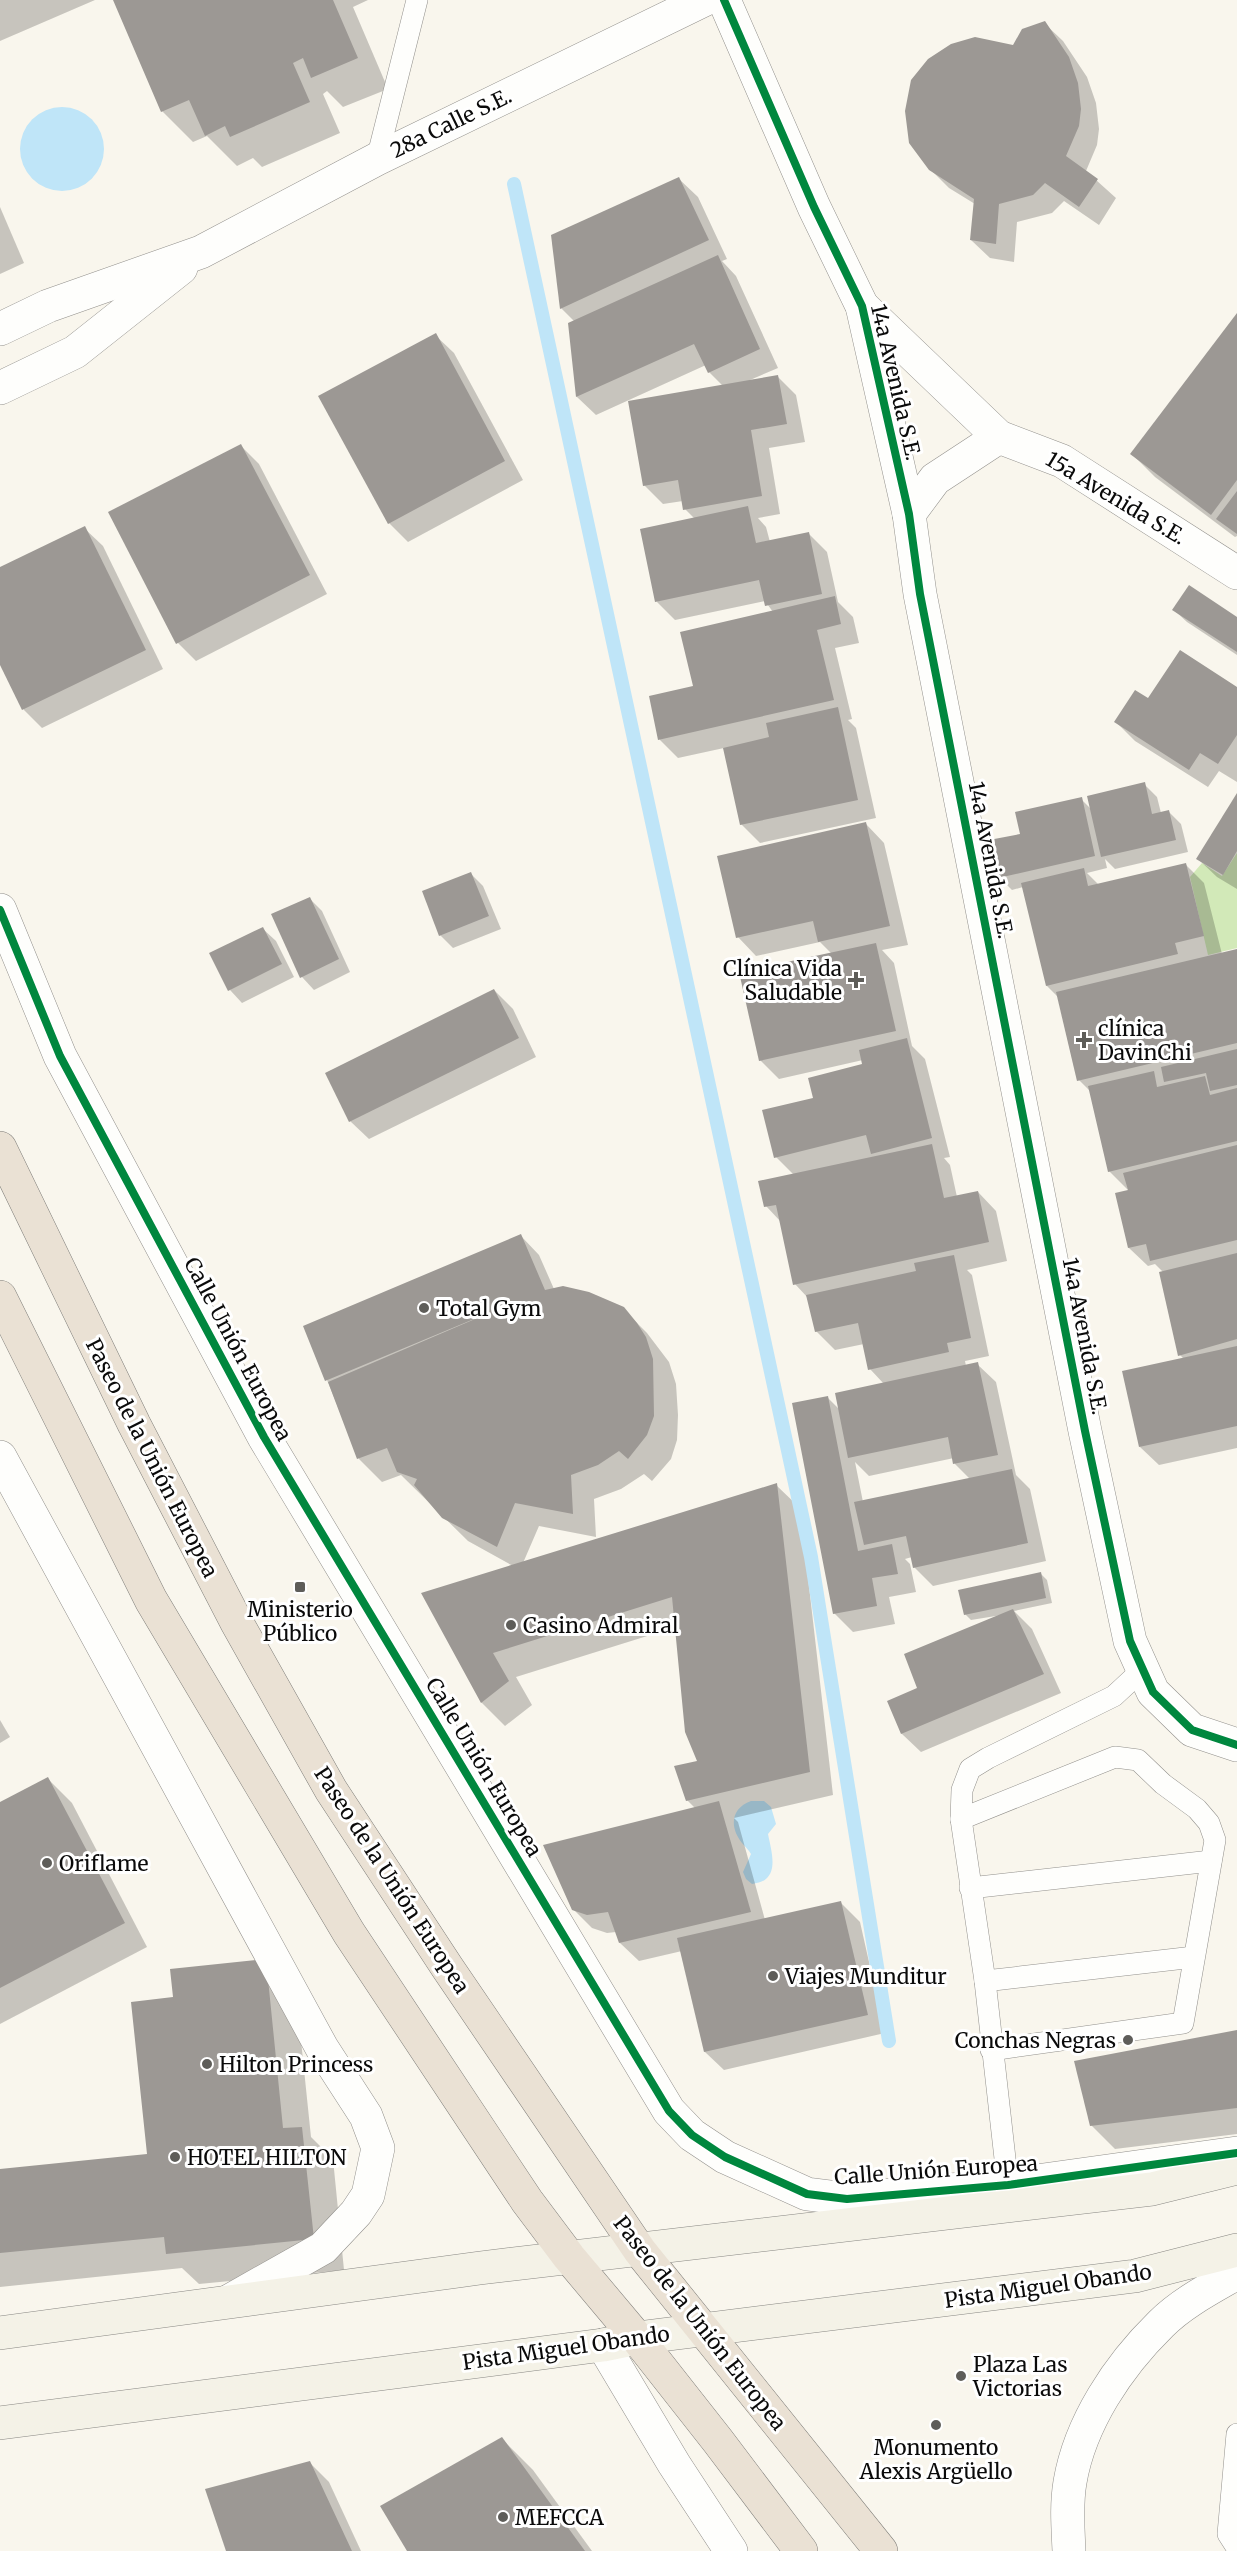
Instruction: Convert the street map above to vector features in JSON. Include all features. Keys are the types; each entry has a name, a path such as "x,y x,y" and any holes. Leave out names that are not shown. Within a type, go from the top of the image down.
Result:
{"highway":[{"name":"Paseo de la Unión Europea","path":"0,1148 134,1424 237,1623 331,1790 447,1967 640,2251 701,2330 881,2551"},
{"path":"0,1297 151,1600 349,1933 527,2201 569,2258 637,2338 801,2551"}],"main road":[{"path":"0,2333 229,2301 640,2251 725,2238 1152,2189 1237,2168"},
{"name":"Pista Miguel Obando","path":"0,2423 603,2345 637,2338 1136,2276 1237,2250"}],"street":[{"name":"28a Calle S.E.","path":"0,330 48,306 201,252 377,159 704,0"},
{"name":"14a Avenida S.E.","path":"724,0 814,207 862,306 909,514 920,594 1085,1431 1130,1641 1153,1692 1192,1730 1237,1745"},
{"name":"28a Calle S.E.","path":"0,388 75,352 201,252"},
{"name":"15a Avenida S.E.","path":"862,306 999,437 1062,461 1237,573"},
{"path":"909,514 934,479 999,437"},
{"name":"Calle Unión Europea","path":"0,910 60,1056 264,1437 669,2111 692,2135 725,2157 807,2194 847,2199 1008,2185 1237,2153"},
{"path":"0,1457 322,2048 366,2116 378,2148 368,2195 356,2213 323,2248 229,2301"},
{"path":"1069,2551 1066,2512 1070,2481 1093,2412 1131,2357 1162,2323 1197,2296 1237,2273"},
{"path":"603,2345 728,2550"}],"lane":[{"path":"377,159 417,0"},
{"path":"1008,2185 985,1981 961,1819 962,1790 970,1769 1114,1696 1142,1671"},
{"path":"961,1819 1115,1757 1138,1760 1163,1784 1197,1809 1209,1823 1215,1840 1183,2023 991,2050"},
{"path":"970,1888 1211,1861"},
{"path":"985,1981 1194,1957"},
{"path":"1234,2537 1237,2434"}],"green space":[{"path":"1237,853 1237,948 1208,955 1190,877 1202,863 1222,876"}],"water":[{"path":"62,107 78,110 92,119 101,133 104,149 101,165 92,179 78,188 62,191 46,188 32,179 23,165 20,149 23,133 32,119 46,110"},
{"path":"751,1801 764,1801 771,1807 776,1824 768,1834 772,1858 771,1872 761,1882 752,1884 743,1872 751,1854 738,1837 734,1825 739,1808"}],"building":[{"path":"113,0 333,0 358,58 311,78 303,58 293,63 310,102 230,137 225,126 205,136 189,100 161,112"},
{"path":"1045,21 1069,57 1078,83 1081,109 1079,126 1066,156 1098,179 1079,207 1045,183 1033,195 999,204 996,244 970,240 974,199 929,170 909,143 905,111 911,80 928,59 951,44 975,37 1013,45 1022,29"},
{"path":"679,177 709,240 560,309 551,235"},
{"path":"718,255 760,349 708,373 694,344 576,397 568,323"},
{"path":"1237,313 1237,480 1211,515 1130,454"},
{"path":"436,333 505,461 388,524 318,396"},
{"path":"778,375 787,424 751,430 762,496 683,510 678,480 643,486 628,401"},
{"path":"241,444 310,575 176,644 108,512"},
{"path":"1237,491 1237,534 1216,519"},
{"path":"748,506 756,543 809,532 822,594 765,606 759,580 655,602 640,529"},
{"path":"85,526 146,650 22,710 0,665 0,567"},
{"path":"1189,585 1237,617 1237,652 1172,610"},
{"path":"835,596 841,624 817,630 834,700 658,740 649,696 693,686 680,632"},
{"path":"1180,650 1237,687 1237,735 1218,764 1200,753 1189,770 1114,722 1135,690 1148,698"},
{"path":"838,707 858,800 740,825 723,748 769,737 766,723"},
{"path":"1145,782 1152,814 1169,810 1176,840 1101,857 1087,796"},
{"path":"1237,793 1237,851 1223,875 1196,859"},
{"path":"1082,797 1095,856 998,878 989,840 1020,834 1015,812"},
{"path":"866,822 890,926 818,942 813,921 736,938 717,856"},
{"path":"1186,863 1204,936 1175,943 1178,954 1046,986 1021,883 1084,868 1088,886"},
{"path":"471,872 489,916 439,936 422,891"},
{"path":"310,897 339,959 300,978 271,914"},
{"path":"263,927 282,964 228,991 209,953"},
{"path":"876,943 896,1031 759,1061 739,972"},
{"path":"1237,949 1237,1043 1077,1081 1056,992"},
{"path":"494,989 519,1038 349,1122 325,1073"},
{"path":"907,1038 932,1138 871,1154 866,1135 774,1158 762,1110 813,1098 808,1078 862,1064 859,1050"},
{"path":"1237,1049 1237,1085 1210,1091 1206,1073 1164,1082 1161,1067"},
{"path":"1154,1071 1157,1087 1205,1076 1210,1095 1237,1088 1237,1141 1108,1172 1088,1086"},
{"path":"932,1144 944,1198 978,1191 989,1242 793,1285 776,1205 764,1207 758,1181"},
{"path":"1237,1145 1237,1240 1150,1261 1146,1244 1128,1248 1115,1193 1128,1190 1123,1173"},
{"path":"521,1234 545,1290 563,1286 589,1292 624,1307 637,1323 646,1337 653,1359 654,1416 647,1435 628,1459 619,1451 598,1465 571,1475 573,1514 515,1503 497,1547 442,1518 414,1485 417,1479 397,1472 387,1448 357,1459 328,1382 517,1301 325,1381 303,1326"},
{"path":"1237,1253 1237,1339 1178,1356 1159,1272"},
{"path":"954,1255 971,1338 947,1343 949,1352 868,1370 858,1323 815,1332 806,1295 916,1271 914,1263"},
{"path":"1237,1346 1237,1426 1139,1447 1122,1371"},
{"path":"978,1362 998,1455 953,1464 948,1437 848,1458 835,1393"},
{"path":"828,1396 858,1551 892,1544 898,1574 872,1578 877,1606 833,1614 792,1403"},
{"path":"1012,1469 1028,1543 913,1568 906,1536 864,1545 854,1502"},
{"name":"Casino Admiral","path":"777,1483 810,1772 686,1801 674,1766 697,1761 685,1732 672,1597 493,1653 509,1681 481,1703 421,1593"},
{"path":"1041,1572 1046,1598 964,1615 958,1590"},
{"path":"1013,1609 1044,1674 901,1734 887,1701 917,1688 904,1654"},
{"name":"Oriflame","path":"48,1777 125,1923 0,1988 0,1802"},
{"path":"719,1801 751,1912 619,1943 608,1912 587,1915 572,1910 543,1845"},
{"name":"Viajes Munditur","path":"841,1901 868,2015 704,2052 677,1938"},
{"name":"Hilton Princess","path":"266,1959 283,2128 302,2127 314,2239 166,2254 164,2237 0,2253 0,2169 147,2154 131,2002 173,1997 170,1969"},
{"path":"1237,2030 1237,2108 1090,2126 1074,2061"},
{"path":"502,2437 585,2551 407,2551 380,2506"},
{"path":"310,2461 352,2551 226,2551 205,2489"}],"waterway":[{"path":"514,184 811,1557 889,2041"}],"cycle path":[{"path":"724,0 814,207 862,306 909,514 920,594 1085,1431 1130,1641 1153,1692 1192,1730 1237,1745"},
{"path":"0,910 60,1056 264,1437 669,2111 692,2135 725,2157 807,2194 847,2199 1008,2185 1237,2153"}],"place":[{"name":"Clínica Vida Saludable","path":"856,980"},
{"name":"clínica DavinChi","path":"1084,1040"},
{"name":"Total Gym","path":"424,1308"},
{"name":"Ministerio Público","path":"300,1587"},
{"name":"Casino Admiral","path":"511,1625"},
{"name":"Oriflame","path":"47,1863"},
{"name":"Viajes Munditur","path":"773,1976"},
{"name":"Conchas Negras","path":"1128,2040"},
{"name":"Hilton Princess","path":"207,2064"},
{"name":"HOTEL HILTON","path":"175,2157"},
{"name":"Plaza Las Victorias","path":"961,2376"},
{"name":"Monumento Alexis Argüello","path":"936,2425"},
{"name":"MEFCCA","path":"503,2517"}]}
